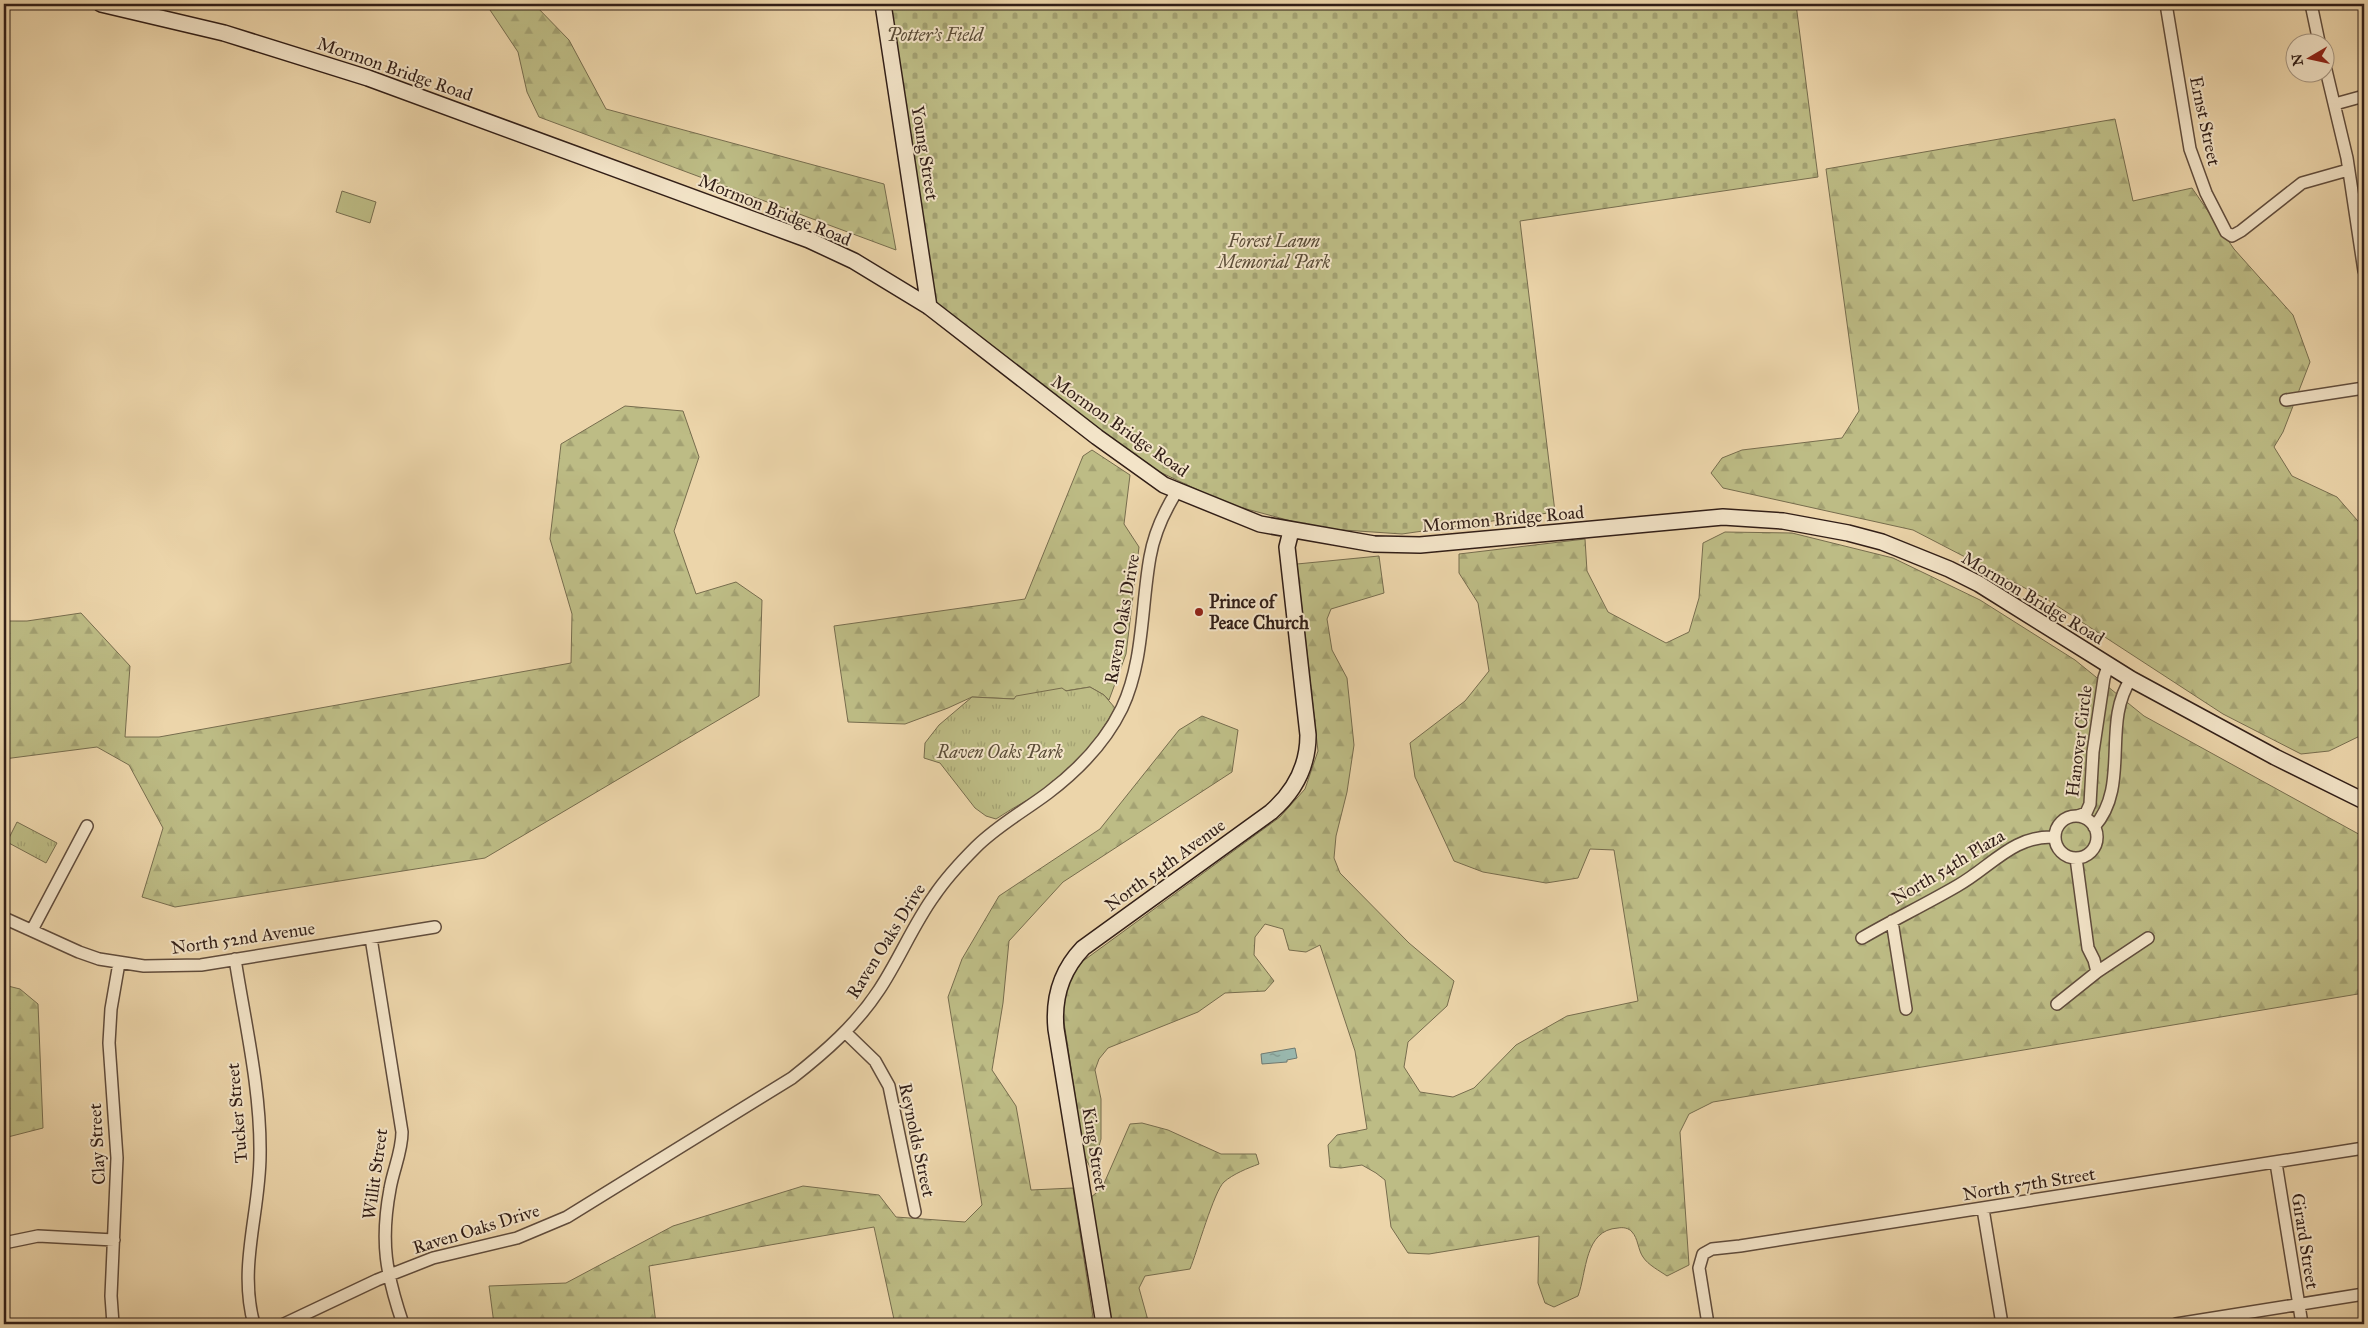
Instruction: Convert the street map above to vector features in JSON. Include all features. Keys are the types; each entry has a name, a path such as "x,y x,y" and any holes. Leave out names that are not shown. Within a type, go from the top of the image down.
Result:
{"main road":[{"name":"Mormon Bridge Road","path":"101,4 224,33 368,78 810,240 854,261 929,308 1097,437 1164,485 1260,524 1374,544 1420,545 1723,518 1768,520 1812,525 1882,542 1949,569 1979,584 2131,679 2275,757 2364,801"},
{"name":"Young Street","path":"883,4 929,308"},
{"name":"North 54th Avenue","path":"1062,979 1068,967 1084,948 1270,812 1295,785 1306,758 1308,736 1287,547 1291,530"},
{"name":"King Street","path":"1062,979 1056,999 1056,1029 1104,1324"}],"street":[{"name":"Ernst Street","path":"2166,4 2190,149 2197,172 2216,215 2226,232 2232,236 2302,183 2348,170"},
{"path":"2311,4 2317,32"},
{"path":"2329,82 2362,243 2364,271"},
{"path":"2335,104 2364,96"},
{"path":"2286,400 2364,388"},
{"name":"Raven Oaks Drive","path":"284,1324 388,1276 433,1258 517,1238 568,1217 792,1078 822,1054 845,1032 879,990 927,907 957,866 1002,825 1064,780 1113,725 1122,707 1134,669 1153,546 1169,503 1176,491"},
{"name":"Hanover Circle","path":"2078,816 2086,812 2090,804 2093,752 2104,678 2108,666"},
{"name":"Hanover Circle","path":"2094,827 2103,817 2112,797 2118,703 2131,679"},
{"path":"2078,816 2085,818 2094,827 2097,834 2094,848 2083,857 2076,858 2063,854 2058,848 2056,837 2061,823 2066,819 2078,816"},
{"path":"32,930 87,826"},
{"name":"North 54th Plaza","path":"1862,938 1960,885 1982,867 2024,842 2045,836 2056,837"},
{"path":"2076,858 2088,948 2097,972"},
{"name":"North 52nd Avenue","path":"4,918 79,952 119,963 174,967 436,927"},
{"path":"1892,921 1906,1009"},
{"name":"Willit Street","path":"371,938 402,1132 386,1213 388,1276 403,1324"},
{"path":"2057,1004 2097,972 2148,938"},
{"name":"Tucker Street","path":"235,959 260,1134 259,1175 248,1270 249,1299 254,1324"},
{"name":"Clay Street","path":"113,1324 111,1296 117,1158 109,1043 111,1009 119,963"},
{"name":"Reynolds Street","path":"845,1032 875,1061 889,1086 915,1212"},
{"name":"North 57th Street","path":"1708,1324 1699,1268 1702,1257 1712,1249 1983,1209 2364,1148"},
{"name":"Girard Street","path":"2276,1163 2302,1324"},
{"path":"1983,1209 2002,1324"},
{"path":"4,1243 38,1236 114,1240"},
{"path":"2176,1324 2364,1294"}],"green space":[{"path":"486,4 534,4 569,40 606,109 884,184 896,250 539,117 527,92 518,52"},
{"name":"Forest Lawn Memorial Park","path":"888,4 1796,4 1818,177 1520,221 1555,512 1402,534 1329,529 1306,525 1228,504 1147,466 933,302"},
{"path":"2115,119 2133,201 2192,188 2234,249 2293,315 2310,362 2283,432 2274,447 2292,476 2337,497 2364,528 2364,734 2329,751 2301,754 2223,714 2048,600 1913,530 1723,488 1711,473 1722,458 1742,450 1842,438 1859,411 1826,169"},
{"path":"342,191 376,202 370,223 336,212"},
{"path":"625,406 683,411 699,457 674,531 696,594 736,582 762,600 759,696 485,858 175,907 142,897 163,828 129,765 97,747 4,759 4,621 27,621 81,613 130,666 125,737 159,737 571,663 572,614 550,539 561,444"},
{"path":"1092,450 1130,475 1124,524 1139,547 1126,654 1109,700 1090,687 1014,699 972,697 905,724 848,722 834,626 1025,599 1083,456"},
{"path":"1725,532 1792,533 1893,558 1980,600 2075,660 2144,716 2364,837 2364,993 1713,1102 1689,1114 1680,1132 1689,1265 1667,1276 1645,1260 1641,1254 1636,1237 1631,1231 1618,1228 1607,1231 1599,1236 1593,1244 1578,1296 1554,1307 1545,1303 1538,1283 1539,1236 1429,1254 1408,1253 1391,1227 1385,1180 1362,1165 1341,1168 1330,1167 1328,1145 1337,1135 1367,1129 1355,1051 1320,945 1306,952 1289,950 1283,929 1265,924 1255,937 1254,955 1274,981 1265,991 1225,993 1198,1012 1108,1048 1099,1059 1095,1070 1101,1099 1101,1139 1092,1171 1084,1155 1063,1015 1067,982 1083,961 1280,817 1305,789 1318,751 1297,564 1379,556 1384,593 1331,609 1327,619 1332,650 1347,678 1354,745 1347,792 1336,836 1334,858 1340,873 1409,943 1454,981 1447,1006 1408,1042 1404,1067 1420,1092 1453,1097 1474,1088 1516,1045 1567,1016 1638,1001 1614,850 1590,849 1578,878 1546,883 1483,872 1454,861 1415,777 1410,743 1465,701 1489,671 1478,603 1459,573 1459,554 1585,539 1587,571 1608,612 1666,643 1689,632 1699,598 1703,543"},
{"name":"Raven Oaks Park","path":"1090,687 1104,695 1115,708 1096,738 1081,757 1055,782 996,819 986,816 975,808 940,763 924,758 925,743 939,725 972,697 1014,699 1016,696 1062,688 1066,691"},
{"path":"1202,716 1238,730 1232,772 1063,882 1009,941 1003,1003 992,1070 1016,1106 1031,1190 1073,1188 1094,1324 895,1324 874,1227 649,1266 656,1324 494,1324 489,1286 566,1283 673,1226 803,1186 879,1195 896,1217 965,1222 982,1205 948,997 962,959 999,896 1100,829 1179,730"},
{"path":"17,822 57,843 46,863 7,842"},
{"path":"4,985 20,989 38,1004 43,1128 4,1138"},
{"path":"1142,1123 1168,1130 1221,1154 1256,1154 1259,1164 1232,1176 1220,1188 1215,1197 1190,1269 1145,1276 1139,1288 1149,1324 1110,1324 1090,1198 1102,1188 1130,1124"}],"water":[{"path":"1295,1048 1297,1058 1287,1060 1287,1062 1262,1064 1261,1054"}],"place":[{"name":"Prince of Peace Church","path":"1199,612"}],"park label":[{"name":"Potter's Field","path":"935,35"}]}
